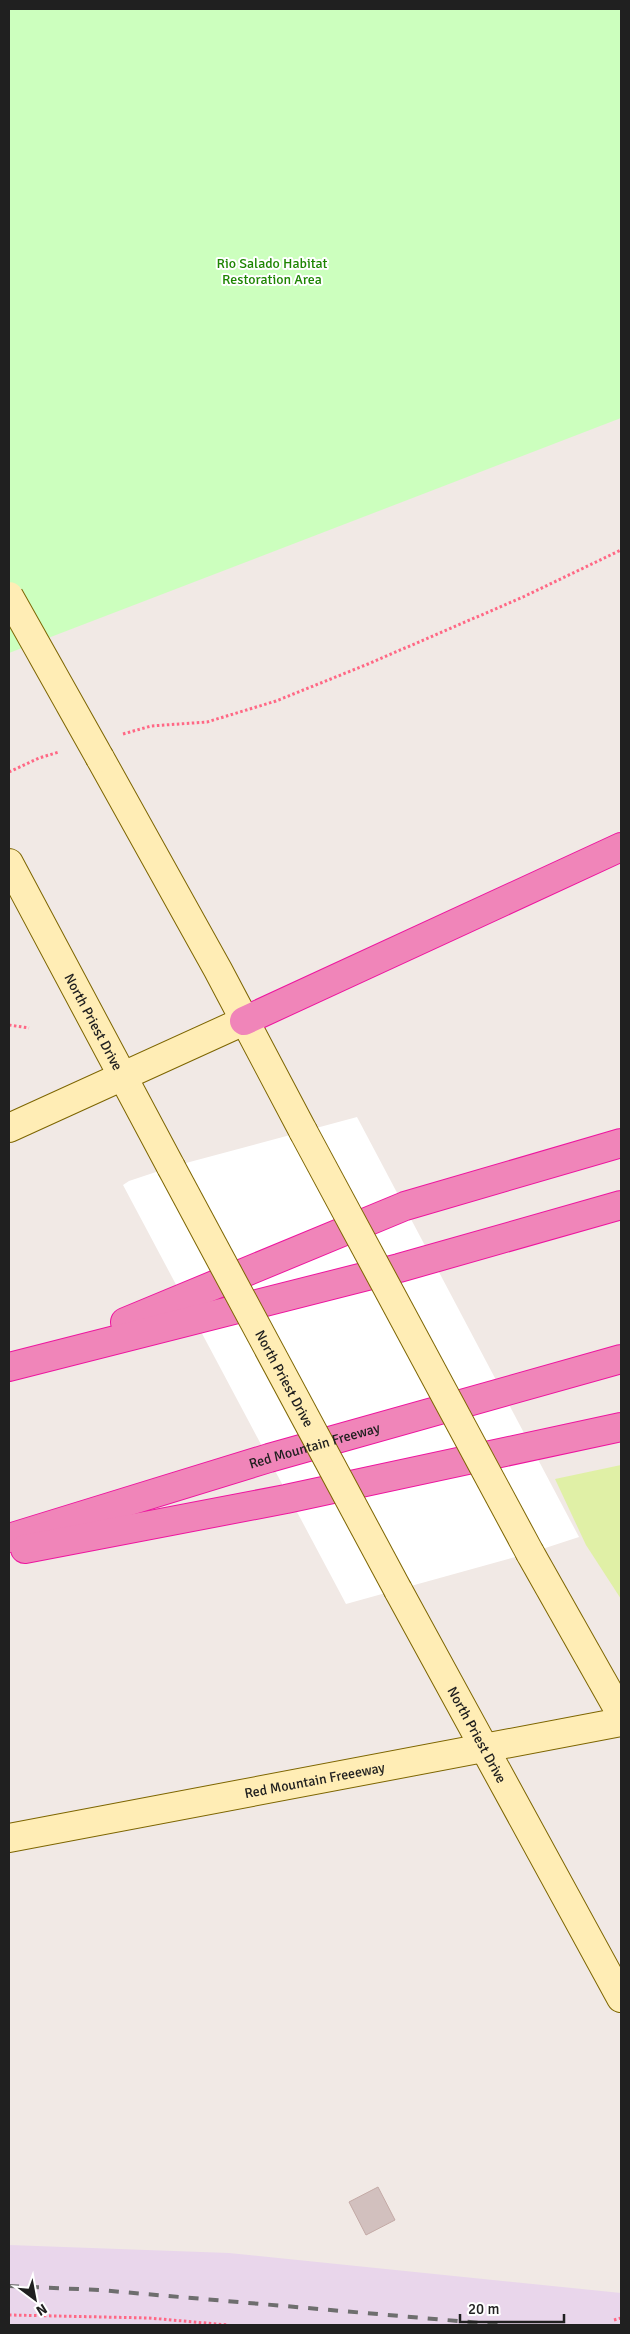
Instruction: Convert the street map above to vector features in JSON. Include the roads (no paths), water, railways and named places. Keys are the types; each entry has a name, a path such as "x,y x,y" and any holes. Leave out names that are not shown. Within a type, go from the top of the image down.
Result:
{"highway":[{"path":"244,1021 621,847"},
{"path":"38,1358 405,1206 621,1143"},
{"path":"9,1367 38,1358 398,1268 621,1205"},
{"name":"Red Mountain Freeway","path":"9,1538 269,1458 621,1359"},
{"path":"9,1552 286,1499 621,1427"}],"main road":[{"path":"9,596 107,747 244,1021 530,1553 621,1714"},
{"name":"North Priest Drive","path":"9,863 398,1590 621,1998"},
{"path":"9,1128 244,1021"},
{"name":"Red Mountain Freeeway","path":"9,1838 621,1722"}],"railway":[{"path":"9,2286 99,2290 504,2325"}],"park label":[{"name":"Rio Salado Habitat Restoration Area","path":"272,272"}]}
